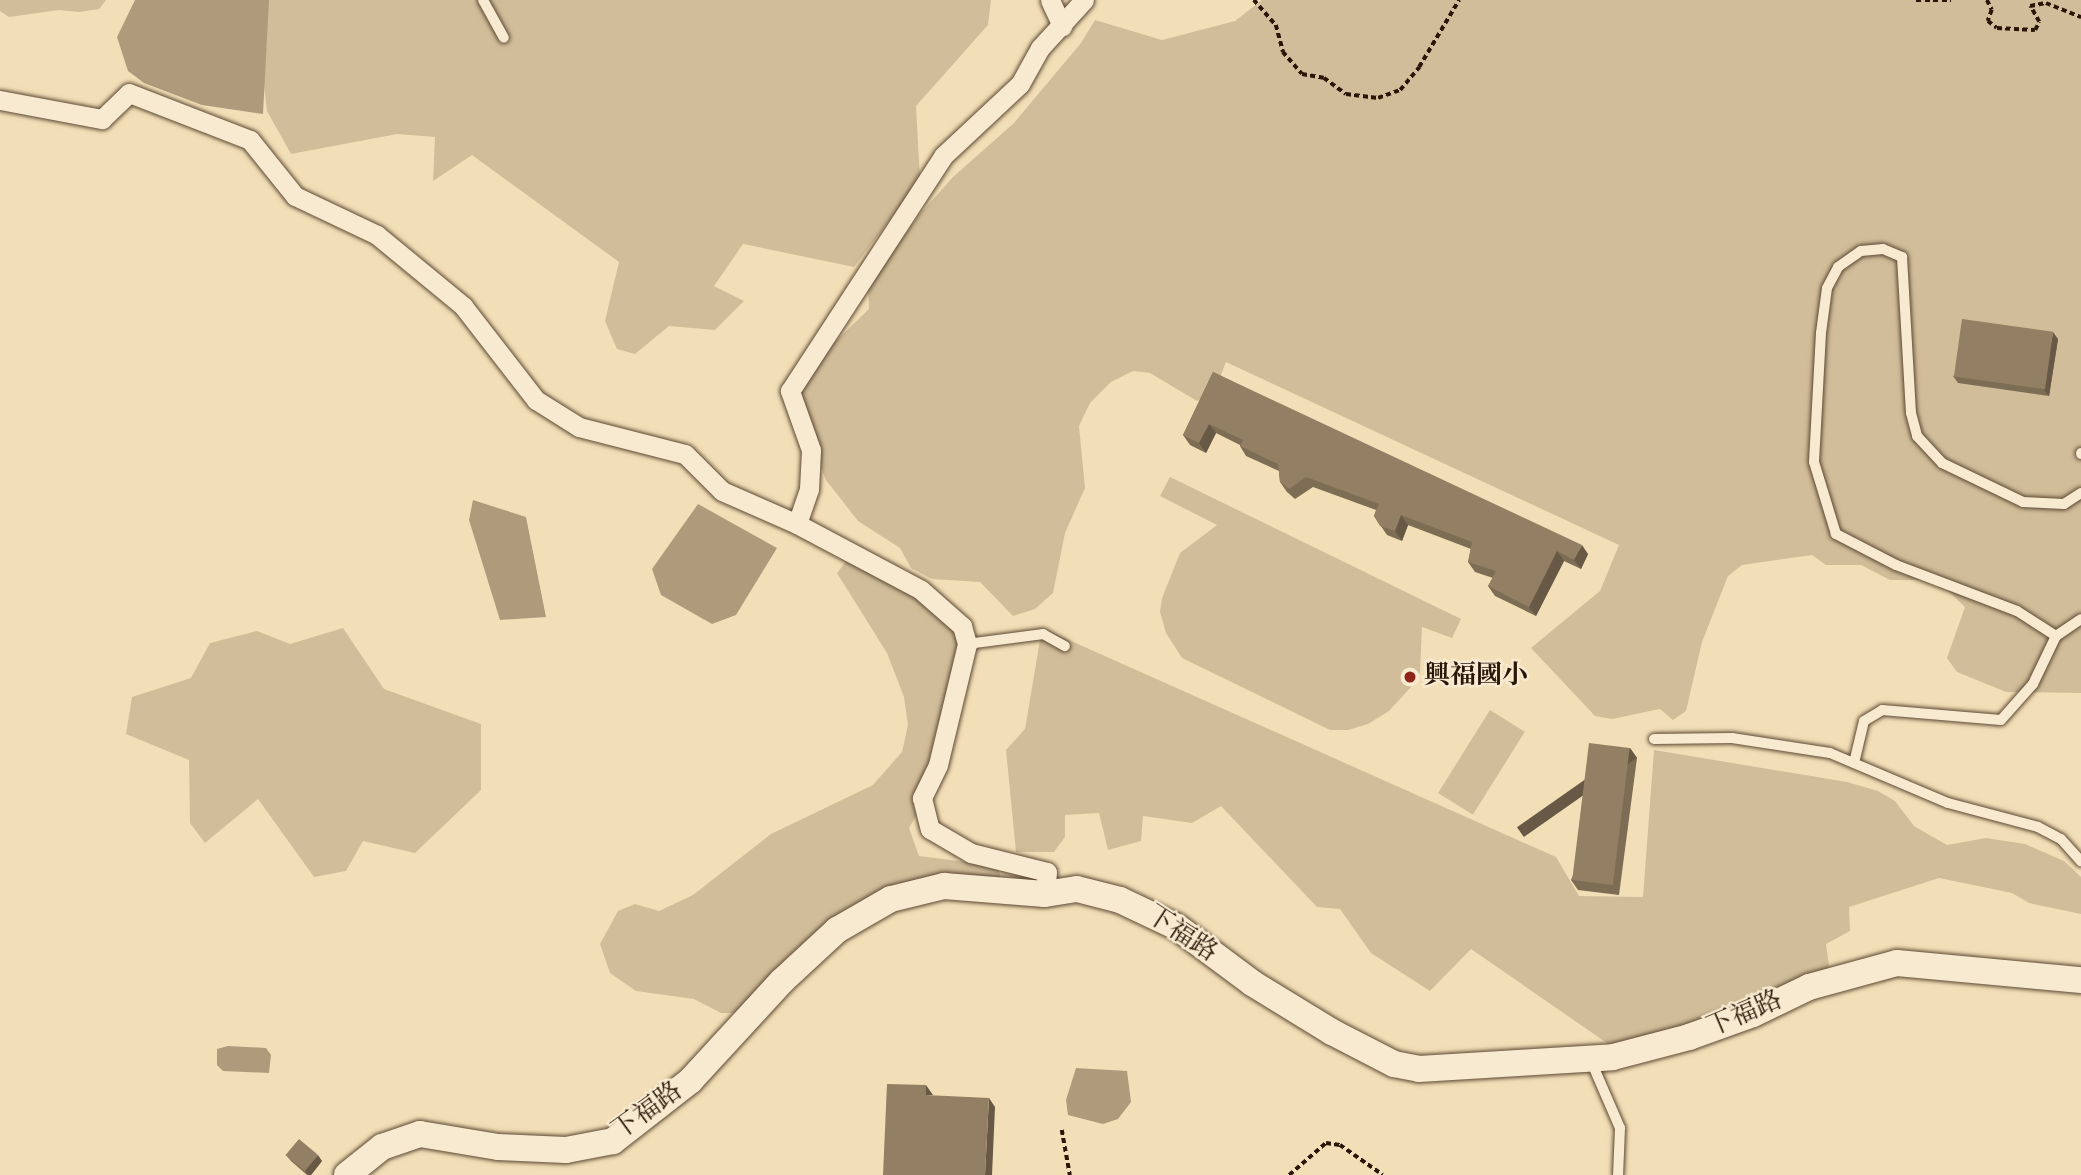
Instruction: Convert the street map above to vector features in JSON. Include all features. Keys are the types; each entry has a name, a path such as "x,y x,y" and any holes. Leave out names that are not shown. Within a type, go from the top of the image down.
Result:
{"main road":[{"name":"下福路","path":"346,1175 382,1147 420,1134 498,1147 566,1150 613,1141 690,1081 782,981 848,923 891,899 944,886 1045,894 1077,889 1148,911 1285,1005 1394,1064 1459,1069 1591,1060 1689,1037 1753,1014 1809,987 1897,963 2081,980"}],"street":[{"path":"1050,0 1062,26"},
{"path":"797,524 809,489 811,450 790,391 943,156 1020,84 1040,48 1084,0"},
{"path":"0,100 102,119 129,93 250,140 295,196 377,235 463,306 536,400 579,427 685,454 722,491 797,524 921,590 962,626 967,644 938,765 922,799 930,829 971,853 1047,872 1045,894"}],"lane":[{"path":"483,0 504,38"},
{"path":"2056,636 2017,611 1896,565 1836,534 1814,462 1821,333 1827,288 1838,267 1861,251 1883,249 1902,257 1911,413 1917,436 1942,463 2023,502 2064,504 2081,494"},
{"path":"1854,762 1864,721 1882,710 2001,720 2033,684 2056,636 2081,620"},
{"path":"967,644 1043,634 1065,646"},
{"path":"1654,739 1732,738 1830,753 1948,803 2038,827 2061,839 2081,861"},
{"path":"1591,1060 1620,1128 1618,1175"}],"path":[{"path":"1254,0 1276,25 1283,52 1302,74 1324,78 1346,94 1378,98 1400,90 1419,67 1458,0"},
{"path":"1916,0 1951,0"},
{"path":"1987,0 1992,10 1988,21 1997,28 2035,30 2039,22 2030,6 2046,3 2081,17"},
{"path":"1062,1130 1070,1175"},
{"path":"1289,1175 1326,1143 1340,1145 1383,1175"}],"shaded area":[{"path":"0,0 106,0 99,9 79,12 59,10 9,17 0,11"},
{"path":"135,0 269,0 263,114 202,105 144,83 128,71 117,37"},
{"path":"254,0 991,0 988,25 916,106 920,180 854,267 743,244 714,286 744,301 715,330 669,326 635,354 617,349 605,321 619,262 472,155 433,181 435,137 397,134 291,154 267,111"},
{"path":"1262,0 2081,0 2081,693 2006,692 1957,672 1947,658 1965,607 1942,585 1926,580 1890,580 1861,565 1826,565 1812,555 1742,565 1728,576 1702,642 1686,711 1673,720 1660,709 1612,719 1595,716 1531,648 1600,591 1619,545 1226,362 1214,393 1197,401 1150,373 1133,371 1111,382 1090,403 1079,426 1085,488 1065,533 1053,593 1035,609 1013,616 980,582 932,579 911,568 900,548 858,521 826,480 799,413 801,388 812,364 869,309 868,285 920,214 953,177 1014,123 1081,43 1095,20 1162,40 1235,21"},
{"path":"1170,477 1461,619 1452,638 1422,627 1420,672 1411,687 1389,711 1368,724 1348,730 1330,730 1182,658 1166,633 1160,612 1162,598 1180,553 1217,525 1160,496"},
{"path":"473,500 526,517 546,617 500,620 469,520"},
{"path":"698,504 777,548 736,615 712,624 661,595 652,569"},
{"path":"851,555 961,618 943,769 909,828 919,856 998,866 1001,880 926,881 744,1013 721,1013 694,999 636,991 610,973 600,944 618,911 635,904 659,911 693,895 771,834 873,785 902,752 908,725 904,697 887,653 837,573"},
{"path":"343,628 384,689 481,724 481,790 415,853 363,841 346,871 314,877 258,799 205,843 190,823 189,760 126,734 132,697 191,678 210,643 257,631 290,644"},
{"path":"1042,628 1556,857 1579,896 1643,897 1654,750 1847,782 1878,791 1895,801 1914,826 1947,845 1986,838 2025,844 2064,861 2081,877 2081,914 2029,903 2012,893 1939,878 1849,907 1850,931 1826,944 1832,986 1617,1050 1471,949 1430,991 1371,953 1340,909 1317,907 1221,806 1192,823 1143,816 1141,841 1108,850 1099,813 1065,815 1065,837 1054,852 1016,852 1006,750 1025,729"},
{"path":"1490,710 1525,732 1473,815 1438,793"},
{"path":"228,1046 266,1048 271,1055 269,1073 223,1071 217,1065 217,1049"},
{"path":"1076,1068 1127,1071 1131,1102 1118,1119 1103,1124 1068,1115 1066,1100"}],"building":[{"path":"1962,319 2053,332 2045,389 1954,376"},
{"path":"1213,372 1582,545 1574,560 1557,551 1529,607 1488,586 1496,571 1468,562 1472,542 1401,515 1395,531 1380,526 1374,516 1379,504 1306,477 1289,489 1280,482 1278,464 1240,446 1243,440 1209,424 1199,443 1183,435"},
{"path":"1589,743 1630,748 1613,885 1572,880"},
{"path":"887,1084 926,1085 926,1095 989,1098 985,1175 883,1175"},
{"path":"299,1139 318,1155 305,1171 286,1155"}],"place":[{"name":"興福國小","path":"1410,677"}]}
